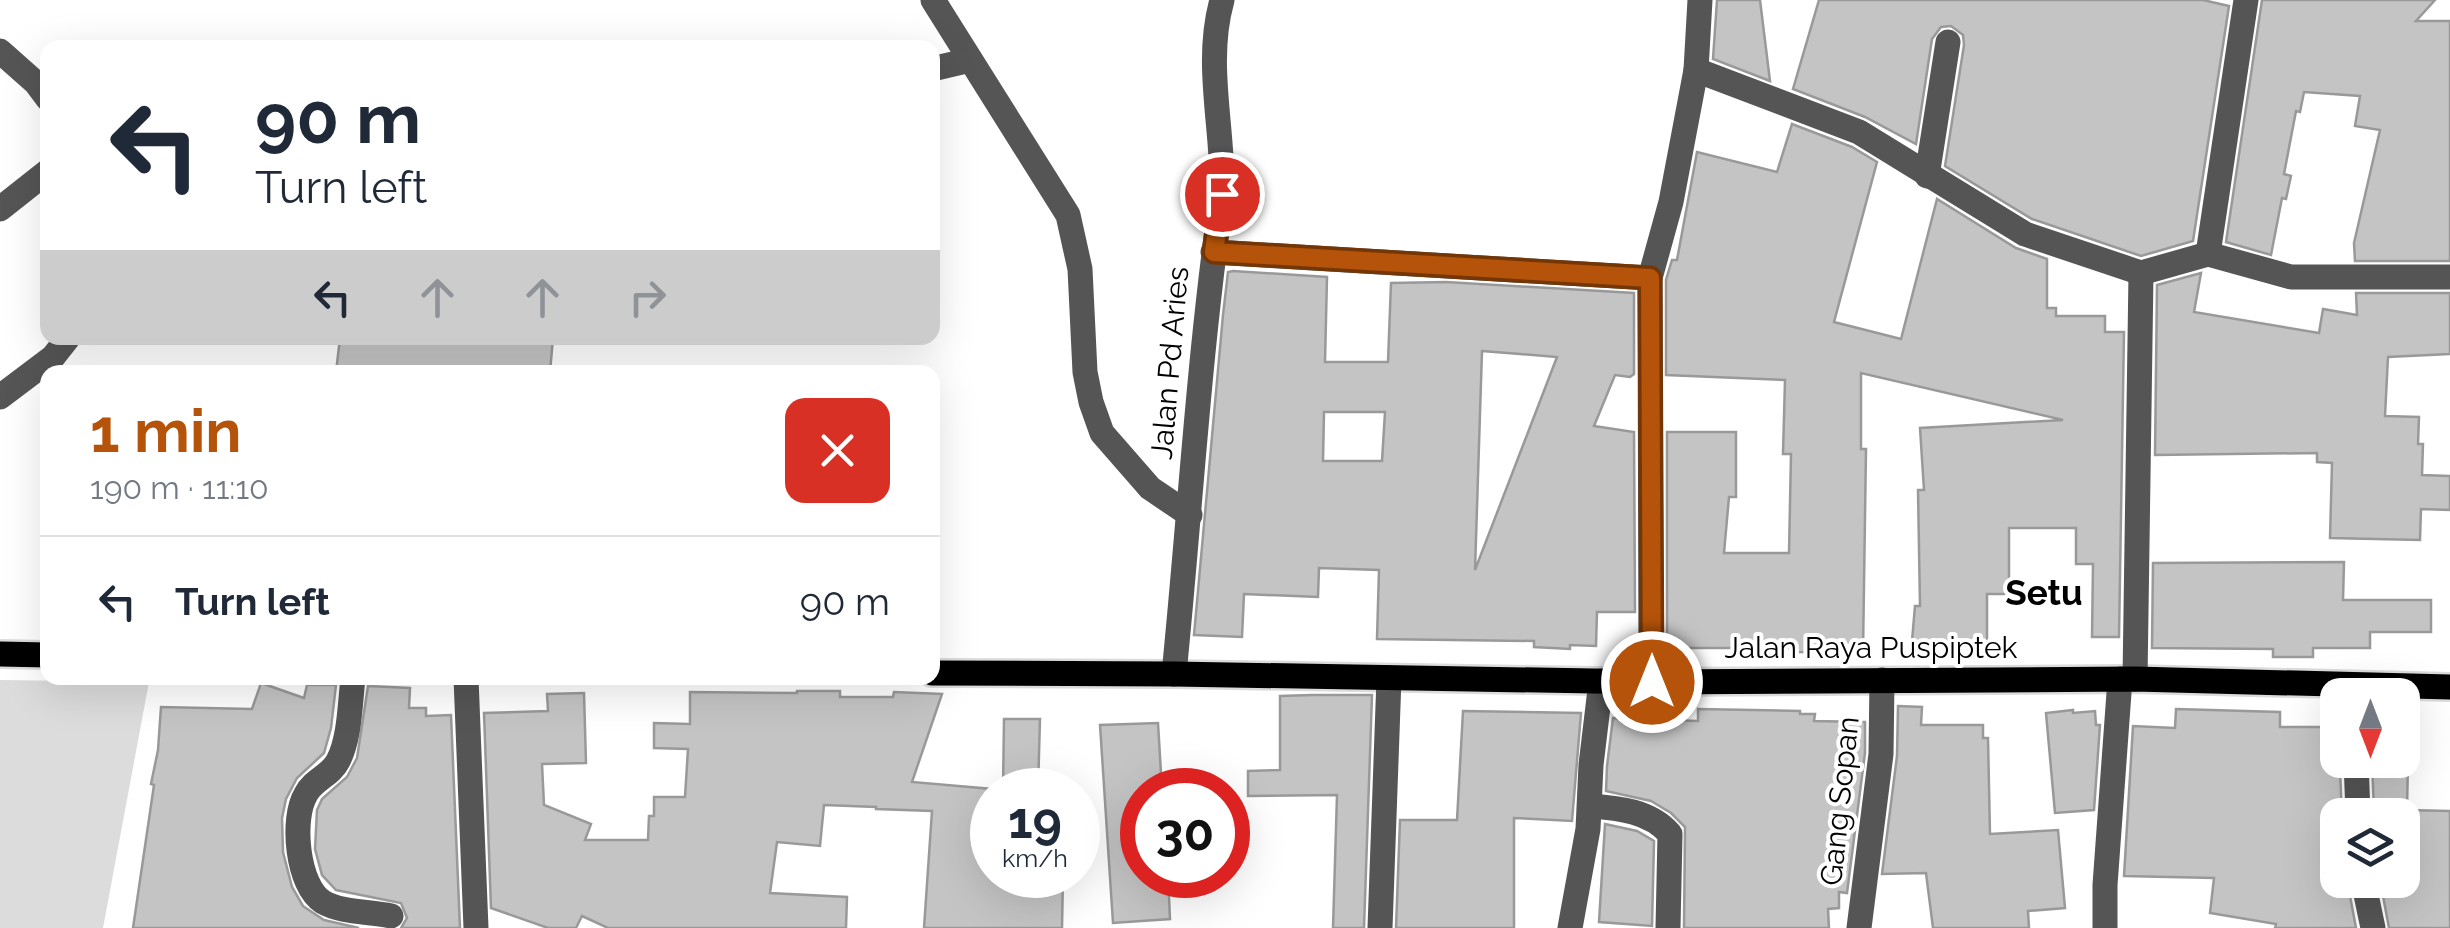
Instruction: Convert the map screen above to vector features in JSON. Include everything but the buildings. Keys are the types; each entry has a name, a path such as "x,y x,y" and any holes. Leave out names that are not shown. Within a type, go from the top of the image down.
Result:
{"main road":[{"path":"0,654 40,655"},
{"name":"Jalan Raya Puspiptek","path":"940,674 1652,682 2127,679 2320,688"},
{"name":"Jalan Raya Puspiptek","path":"2420,688 2450,687"}],"street":[{"path":"933,0 1068,215 1080,269 1085,372 1102,433 1150,488 1190,515"},
{"name":"Jalan Pd Aries","path":"1174,674 1190,515 1196,402 1223,166 1214,79 1217,18 1222,0"},
{"path":"1652,682 1650,278 1671,202 1696,70 1700,0"},
{"path":"2208,254 2246,0"},
{"path":"1927,176 1948,42"},
{"path":"0,51 40,88"},
{"path":"940,68 970,60"},
{"path":"1696,70 1859,132 2025,234 2141,273 2208,254 2291,277 2450,277"},
{"path":"0,209 40,177"},
{"path":"1214,252 1650,278"},
{"path":"2105,928 2104,885 2127,679 2141,273"},
{"path":"43,365 63,345"},
{"path":"0,397 40,368"},
{"path":"1380,928 1389,678"},
{"name":"Gang Sopan","path":"1859,928 1880,754 1882,680"},
{"path":"1570,928 1586,846 1600,681"},
{"path":"353,685 341,754 333,768 306,794 297,841 318,899 344,909 390,916"},
{"path":"466,685 476,928"},
{"path":"1590,806 1637,813 1660,824 1670,834 1668,928"},
{"path":"2367,898 2372,928"}],"shaded area":[{"path":"0,680 40,681 40,685 148,685 103,928 0,928"}],"district":[{"name":"Setu","path":"2044,593"}],"route":[{"path":"1222,194 1214,252 1650,278 1652,682"}]}
